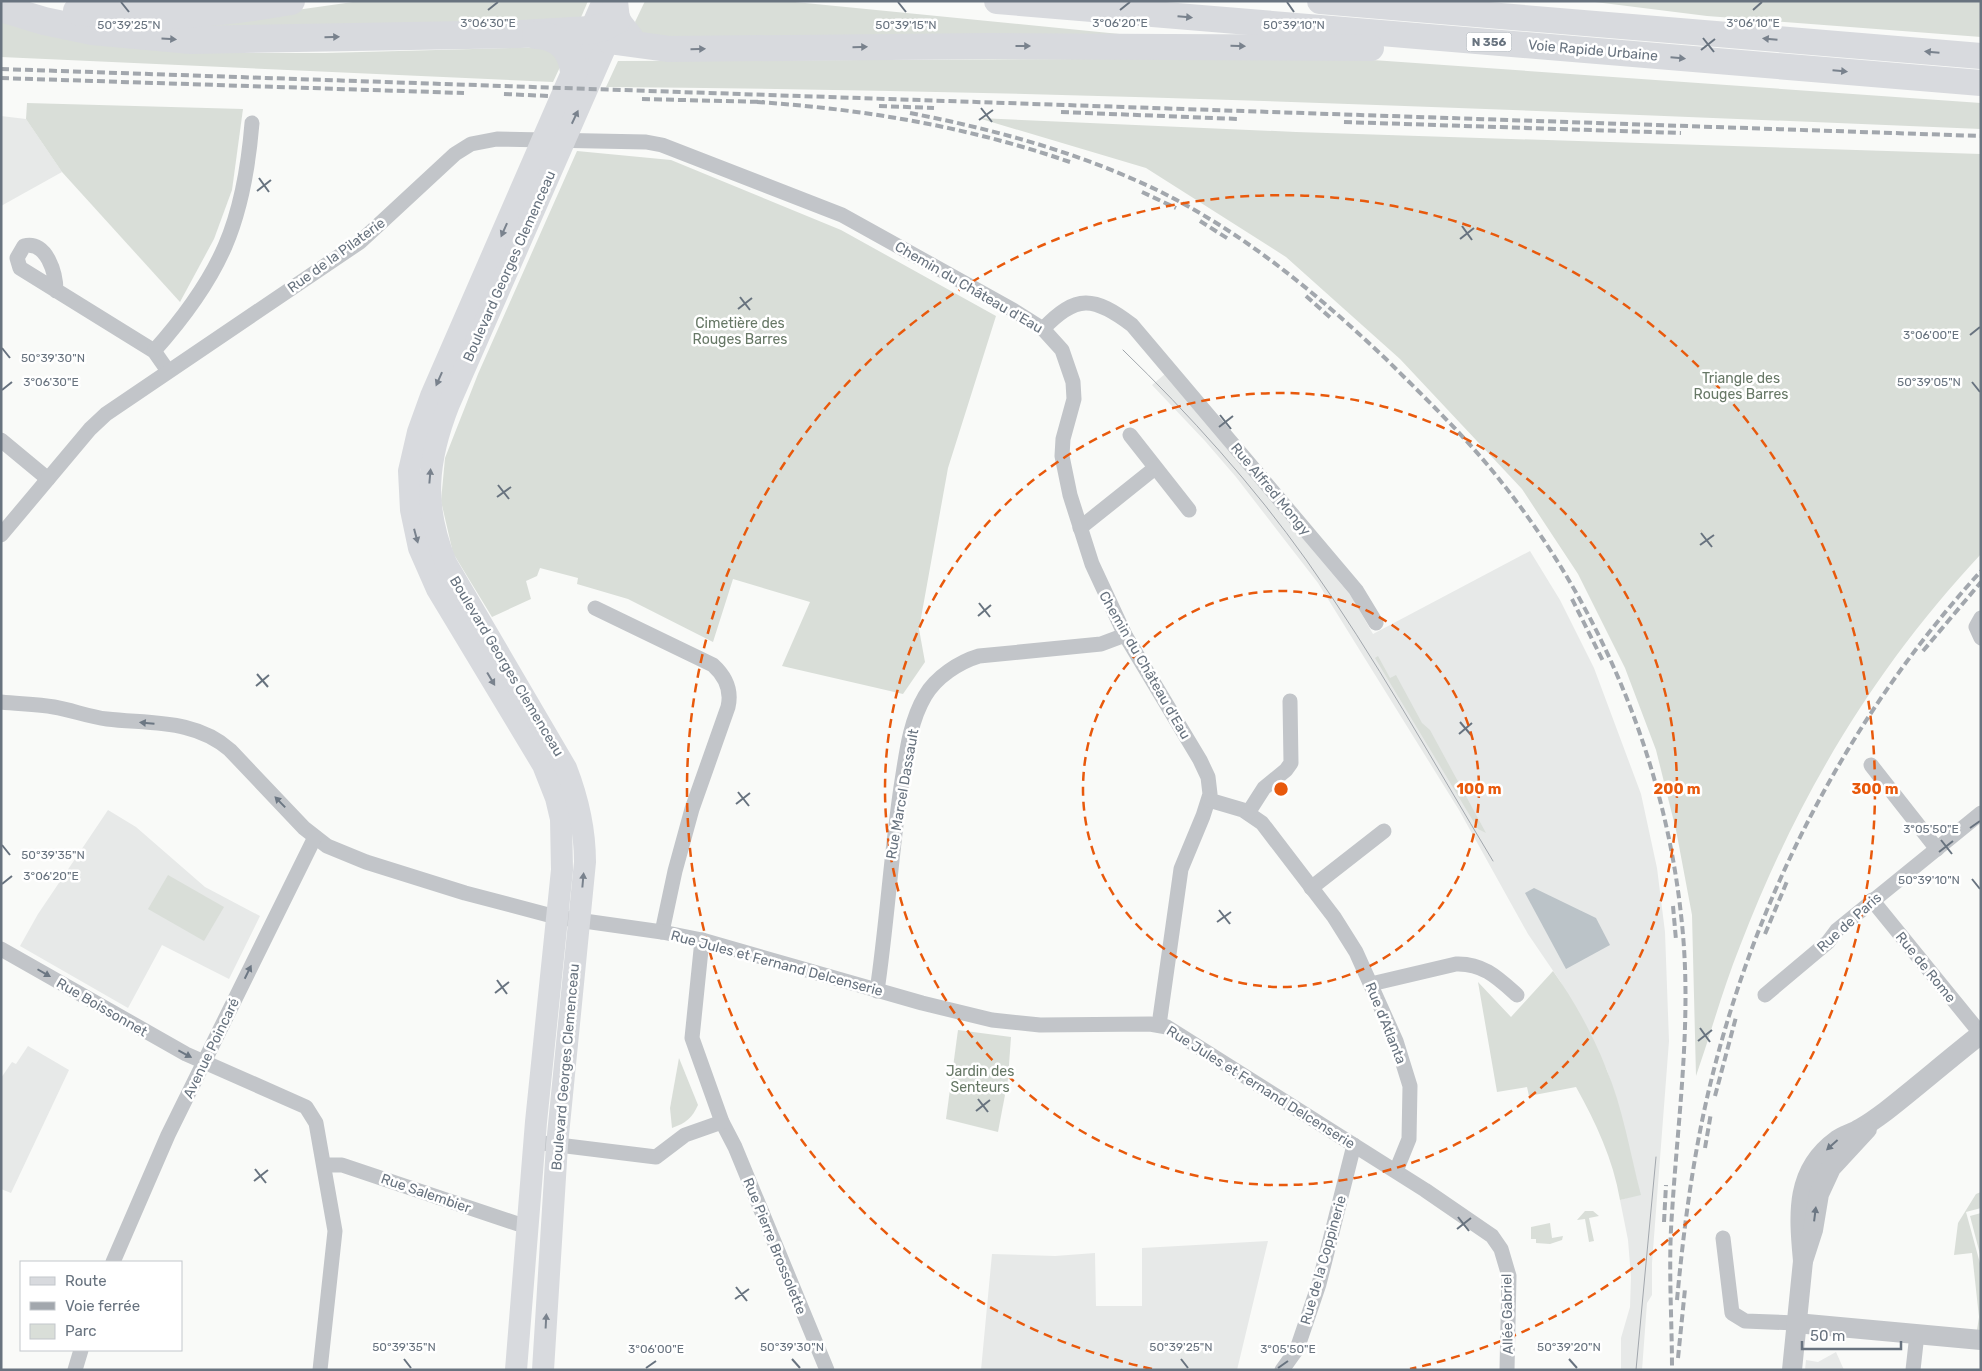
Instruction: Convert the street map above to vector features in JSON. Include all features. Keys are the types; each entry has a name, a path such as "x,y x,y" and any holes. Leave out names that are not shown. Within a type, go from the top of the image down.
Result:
{"highway":[{"path":"24,1 74,11 136,15 222,11 291,1"},
{"name":"Voie Rapide Urbaine","path":"997,1 1981,83"},
{"name":"Voie Rapide Urbaine","path":"1320,1 1981,56"},
{"path":"1439,1 1609,26"},
{"path":"1,8 44,21 92,31 191,40 540,35 557,40 570,55 580,74"},
{"path":"520,34 612,13 625,33 649,47 669,49 1232,46 1471,52 1564,48"}],"main road":[{"name":"Boulevard Georges Clemenceau","path":"543,1370 556,1144 579,920 585,836 574,790 556,748 449,569 434,528 429,495 431,467 441,424 532,189 580,74 612,13"},
{"name":"Boulevard Georges Clemenceau","path":"516,1370 534,1142 562,870 561,819 553,790 534,749 426,569 414,529 409,494 412,454 424,415 532,189"}],"street":[{"path":"154,351 194,303 226,247 244,190 252,123"},
{"name":"Chemin du Château d'Eau","path":"528,139 646,142 682,152 842,215 1013,310 1043,329 1062,350 1074,382 1074,399 1063,439 1062,456 1080,528 1099,583 1125,635 1204,768 1210,785 1209,800 1180,869 1159,1025"},
{"name":"Rue de la Pilaterie","path":"1,535 98,420 360,242 464,148 488,140 528,139"},
{"path":"56,290 154,351 168,371"},
{"name":"Rue Alfred Mongy","path":"1043,329 1063,309 1082,302 1108,310 1132,325 1356,590 1376,623"},
{"path":"1130,435 1189,510"},
{"path":"1,440 48,479"},
{"path":"1080,528 1156,468"},
{"path":"595,608 713,665 723,676 730,695 728,707 688,822 662,932"},
{"path":"1981,618 1976,628 1981,638"},
{"name":"Rue Marcel Dassault","path":"877,991 893,841 907,750 921,703 930,689 961,663 979,656 1100,644 1125,635"},
{"path":"1248,813 1264,788 1286,770 1291,763 1290,701"},
{"name":"Rue Jules et Fernand Delcenserie","path":"1,702 52,707 106,719 183,726 202,731 230,750 314,837 326,846 366,862 465,893 556,917 662,932 702,940 877,991 992,1020 1040,1025 1159,1025 1174,1030 1485,1230 1497,1243 1504,1258"},
{"path":"1871,765 1937,848"},
{"name":"Rue d'Atlanta","path":"1209,800 1248,813 1267,830 1343,929 1371,984 1396,1041 1410,1086 1411,1123 1409,1139 1396,1171"},
{"name":"Rue de Paris","path":"1765,995 1828,942 1837,930 1872,900 1981,813"},
{"path":"1311,888 1384,831"},
{"name":"Avenue Poincaré","path":"113,1261 168,1135 314,837"},
{"name":"Rue de Rome","path":"1872,900 1981,1034"},
{"name":"Rue Pierre Brossolette","path":"702,940 692,1020 692,1038 722,1122 736,1147 826,1370"},
{"name":"Rue Boissonnet","path":"1,950 204,1063 306,1107 314,1117 335,1231 320,1370"},
{"path":"1371,984 1456,964 1468,964 1490,972 1517,995"},
{"path":"1792,1370 1803,1261 1813,1230 1818,1194 1826,1176 1887,1110 1981,1034"},
{"path":"534,1142 656,1157 685,1134 722,1122"},
{"name":"Rue de la Coppinerie","path":"1282,1370 1297,1349 1319,1284 1354,1145"},
{"name":"Rue Salembier","path":"324,1165 342,1165 527,1227"},
{"path":"1723,1238 1732,1313 1745,1321 1796,1323 1981,1340"},
{"name":"Allée Gabriel","path":"1504,1258 1510,1284 1508,1370"},
{"path":"1913,1370 1917,1334"},
{"path":"75,1370 81,1351"}],"shaded area":[{"path":"1,116 26,119 62,172 1,206"},
{"path":"1165,374 1352,597 1373,634 1530,551 1560,600 1594,668 1641,794 1657,868 1665,932 1669,1041 1652,1263 1652,1295 1647,1303 1642,1370 1621,1370 1621,1338 1630,1307 1631,1277 1628,1240 1620,1200 1640,1194 1622,1119 1607,1070 1560,981 1528,934 1459,810 1318,583 1236,477 1152,385"},
{"path":"108,810 136,827 205,887 260,916 229,979 162,945 128,1008 20,946 38,914"},
{"path":"1534,888 1596,918 1610,945 1566,969 1525,893"},
{"path":"28,1046 69,1070 11,1193 1,1189 1,1078 12,1062 16,1064"},
{"path":"1268,1241 1237,1370 981,1370 992,1254 1055,1256 1095,1253 1096,1306 1142,1306 1142,1248"},
{"path":"1836,1352 1844,1370 1805,1370 1806,1360 1818,1362"}],"green space":[{"path":"360,1 588,1 579,22 217,33 183,26"},
{"path":"645,1 785,1 1160,38 667,40 639,33 635,22"},
{"path":"1587,1 1981,1 1981,37 1707,16"},
{"path":"1,17 226,53 325,53 542,47 555,52 560,67 553,82 1,57"},
{"path":"1344,58 1981,103 1981,129 1465,108 1122,97 950,92 606,87 618,61"},
{"path":"27,103 243,109 232,190 214,239 180,302 62,172 26,119"},
{"name":"Triangle des Rouges Barres","path":"978,118 1296,132 1981,154 1981,554 1905,644 1841,738 1813,788 1786,839 1762,891 1728,978 1696,1076 1692,915 1676,830 1656,750 1625,668 1578,574 1522,489 1400,359 1286,257 1146,168"},
{"name":"Cimetière des Rouges Barres","path":"577,151 671,160 841,230 996,316 948,468 919,629 925,662 903,694 782,666 810,602 733,579 713,642 628,599 577,584 578,578 540,568 537,576 526,581 531,599 492,617 453,553 441,501 445,458 478,374"},
{"path":"1378,656 1390,678 1396,675 1422,723 1430,730 1486,833 1478,829 1375,658"},
{"path":"168,875 224,907 204,941 148,909"},
{"path":"1553,971 1582,1018 1612,1083 1622,1115 1641,1195 1620,1200 1613,1170 1603,1142 1576,1087 1529,1096 1527,1087 1497,1092 1478,982 1511,1017"},
{"name":"Jardin des Senteurs","path":"958,1030 1011,1037 1008,1079 998,1132 946,1119"},
{"path":"679,1058 698,1105 688,1120 672,1128 670,1108"},
{"path":"1981,1192 1981,1208 1966,1212 1981,1267 1981,1330 1977,1330 1979,1317 1972,1253 1954,1255 1958,1223 1976,1194"},
{"path":"1585,1211 1593,1211 1599,1216 1589,1218 1594,1241 1589,1242 1585,1219 1577,1220"},
{"path":"1981,1213 1981,1258 1970,1216"},
{"path":"1550,1223 1552,1238 1563,1236 1562,1240 1550,1244 1536,1243 1536,1239 1531,1239 1531,1227"}],"tram line":[{"path":"1123,350 1220,451 1265,505 1307,561 1380,671 1493,861"},
{"path":"1636,1370 1656,1157"}],"railway":[{"path":"1,69 1981,136"},
{"path":"1,78 464,93"},
{"path":"504,94 549,96"},
{"path":"642,99 764,102"},
{"path":"757,102 837,109 955,129 1070,162"},
{"path":"879,106 934,108"},
{"path":"1061,112 1239,119"},
{"path":"910,113 975,127 1038,144 1131,178 1193,209 1252,247 1280,267 1360,335 1459,432 1499,479 1535,528 1568,579 1598,633 1623,688 1644,745 1661,804 1674,864 1682,924 1686,996 1683,1068 1671,1233 1672,1370"},
{"path":"1344,122 1681,133"},
{"path":"1142,192 1176,208"},
{"path":"1200,221 1230,240"},
{"path":"1306,296 1332,319"},
{"path":"1677,1300 1690,1187 1712,1077 1732,1007 1756,939 1783,872 1815,807 1851,744 1891,684 1934,626 1981,571"},
{"path":"1923,651 1981,582"},
{"path":"1572,599 1603,661"},
{"path":"1765,934 1788,879"},
{"path":"1673,906 1676,940"},
{"path":"1715,1096 1736,1017"},
{"path":"1705,1148 1711,1113"},
{"path":"1664,1222 1666,1185"},
{"path":"1678,1358 1685,1289"}]}
